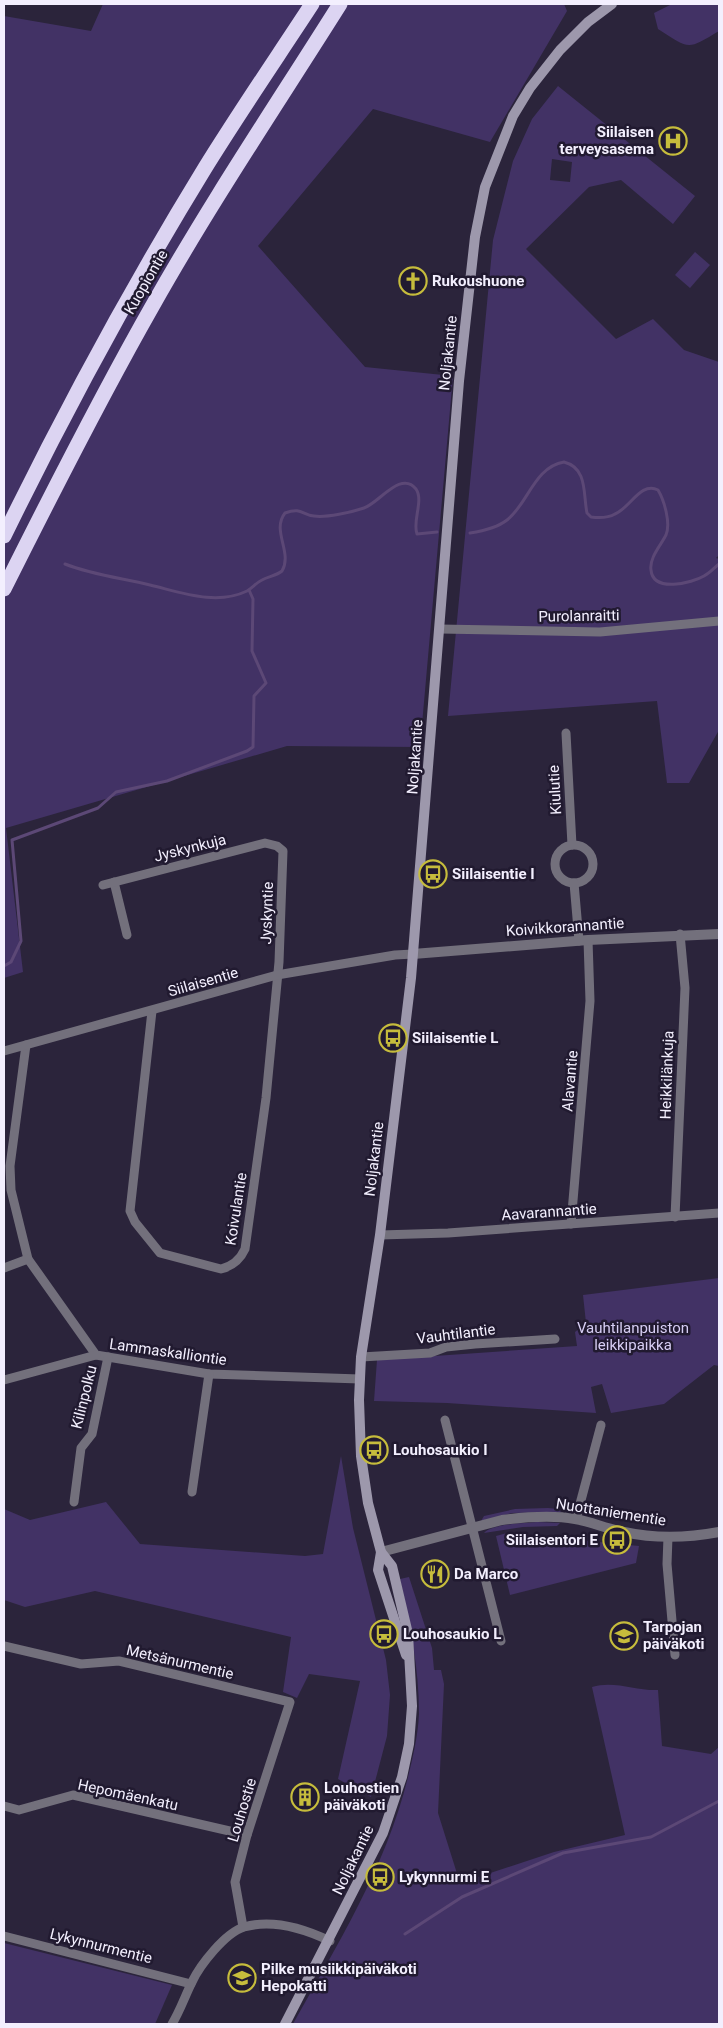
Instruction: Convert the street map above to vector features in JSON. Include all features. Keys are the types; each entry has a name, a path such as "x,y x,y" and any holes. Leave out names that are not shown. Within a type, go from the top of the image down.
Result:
{"highway":[{"name":"Kuopiontie","path":"4,536 54,435 130,296 205,168 312,4"},
{"name":"Kuopiontie","path":"4,589 76,445 153,304 253,137 340,4"}],"main road":[{"name":"Noljakantie","path":"285,2024 330,1941 383,1834 402,1777 409,1744 412,1706 410,1668 378,1570 381,1552 364,1478 359,1428 360,1379 361,1357 380,1234 413,954 460,382 475,237 485,187 514,116 530,88 560,50 588,22 612,4"}],"street":[{"name":"Purolanraitti","path":"440,629 600,632 719,621"},
{"name":"Kiulutie","path":"566,733 572,845"},
{"name":"Jyskynkuja","path":"102,885 265,843 277,846 283,851"},
{"path":"572,845 583,847 588,851 593,861 593,868 587,878 574,883 560,876 555,864 560,850 572,845"},
{"name":"Jyskyntie","path":"277,975 283,851"},
{"path":"114,882 126,935"},
{"path":"574,883 583,940"},
{"name":"Koivikkorannantie","path":"413,954 583,940 680,934 719,934"},
{"name":"Heikkilänkuja","path":"675,1217 685,988 680,934"},
{"name":"Alavantie","path":"571,1224 590,1000 583,940"},
{"name":"Siilaisentie","path":"4,1050 152,1011 277,975 395,955 413,954"},
{"name":"Koivulantie","path":"152,1011 130,1211 135,1222 160,1253 171,1258 221,1269 230,1267 242,1256 245,1249 266,1098 277,975"},
{"name":"Lammaskalliontie","path":"26,1045 7,1165 11,1190 28,1259 96,1355 209,1374 360,1379"},
{"name":"Aavarannantie","path":"380,1234 448,1233 719,1213"},
{"path":"4,1268 28,1259"},
{"name":"Vauhtilantie","path":"361,1357 430,1353 441,1348 475,1344 554,1339"},
{"path":"4,1380 96,1355"},
{"name":"Kilinpolku","path":"74,1502 81,1448 92,1434 108,1357"},
{"path":"192,1492 209,1374"},
{"path":"445,1420 501,1640"},
{"path":"576,1519 601,1425"},
{"name":"Nuottaniementie","path":"381,1552 472,1528 520,1518 576,1519 623,1532 668,1537 719,1532"},
{"path":"668,1537 667,1564 675,1655"},
{"name":"Metsänurmentie","path":"4,1646 81,1664 119,1661 290,1702"},
{"name":"Louhostie","path":"243,1927 235,1882 247,1835 290,1702"},
{"name":"Hepomäenkatu","path":"4,1806 19,1810 73,1795 247,1835"},
{"path":"172,2024 185,2001 191,1984 217,1947 243,1927 268,1925 291,1927 312,1932 330,1941"},
{"name":"Lykynnurmentie","path":"4,1936 191,1984"}],"green space":[{"path":"103,4 564,4 567,11 490,142 373,109 258,246 365,367 453,376 420,747 287,746 6,828 23,972 4,978 4,16 91,31"},
{"path":"672,4 719,4 719,31 694,44 688,45 676,41 658,29 654,13"},
{"path":"558,86 695,196 673,224 621,180 589,187 526,249 616,339 653,319 684,350 719,362 719,555 716,558 719,559 719,730 689,783 667,783 657,701 448,716 493,240 513,161 532,119","holes":["552,159 572,162 570,182 550,180"]},
{"path":"695,252 710,265 690,288 675,275"},
{"name":"Vauhtilanpuiston leikkipaikka","path":"719,1278 719,1366 714,1365 664,1404 611,1413 602,1384 591,1387 596,1413 447,1403 374,1401 377,1360 577,1346 575,1332 586,1323 583,1295"},
{"path":"341,1456 353,1528 386,1660 390,1695 387,1736 371,1797 338,1779 360,1681 309,1674 297,1698 283,1692 291,1637 95,1591 25,1607 4,1600 4,1509 30,1520 106,1502 140,1544 305,1556 323,1554"},
{"path":"515,1509 558,1509 561,1512 512,1513 481,1521 484,1516"},
{"path":"537,1522 560,1523 557,1526 523,1527 484,1533 501,1526"},
{"path":"507,1533 639,1546 636,1563 510,1595 496,1536"},
{"path":"409,1577 432,1648 434,1670 441,1670 444,1684 438,1813 460,1883 554,1852 625,1835 592,1687 617,1685 658,1690 662,1746 711,1754 719,1747 719,2024 293,2024 343,1935 374,1874 399,1810 408,1777 419,1714 416,1663 400,1579"},
{"path":"4,1943 172,1985 155,2024 4,2024"}],"waterway":[{"path":"470,533 494,527 507,520 521,505 538,478 554,465 564,462 572,465 581,476 587,513 591,517 612,515 620,511 646,489 658,490 664,505 668,524 666,535 651,565 653,577 658,582 674,584 698,579 719,564"},
{"path":"65,564 97,574 186,594 211,598 235,595 247,591 260,581 282,571 285,564 285,556 280,527 285,513 298,511 319,516 353,511 370,505 390,489 404,483 410,484 416,489 418,494 417,534 437,532"},
{"path":"4,966 11,962 21,941 12,840 98,808 116,792 167,781 247,751 253,747 254,696 266,683 252,651 253,599 249,590"},
{"path":"405,1934 462,1897 563,1853 651,1837 719,1801"}],"place":[{"name":"Siilaisen terveysasema","path":"673,141"},
{"name":"Rukoushuone","path":"413,281"},
{"name":"Siilaisentie I","path":"433,874"},
{"name":"Siilaisentie L","path":"393,1038"},
{"name":"Louhosaukio I","path":"374,1450"},
{"name":"Siilaisentori E","path":"617,1540"},
{"name":"Da Marco","path":"435,1574"},
{"name":"Louhosaukio L","path":"384,1634"},
{"name":"Tarpojan päiväkoti","path":"624,1636"},
{"name":"Louhostien päiväkoti","path":"305,1797"},
{"name":"Lykynnurmi E","path":"380,1877"},
{"name":"Pilke musiikkipäiväkoti Hepokatti","path":"242,1978"}]}
